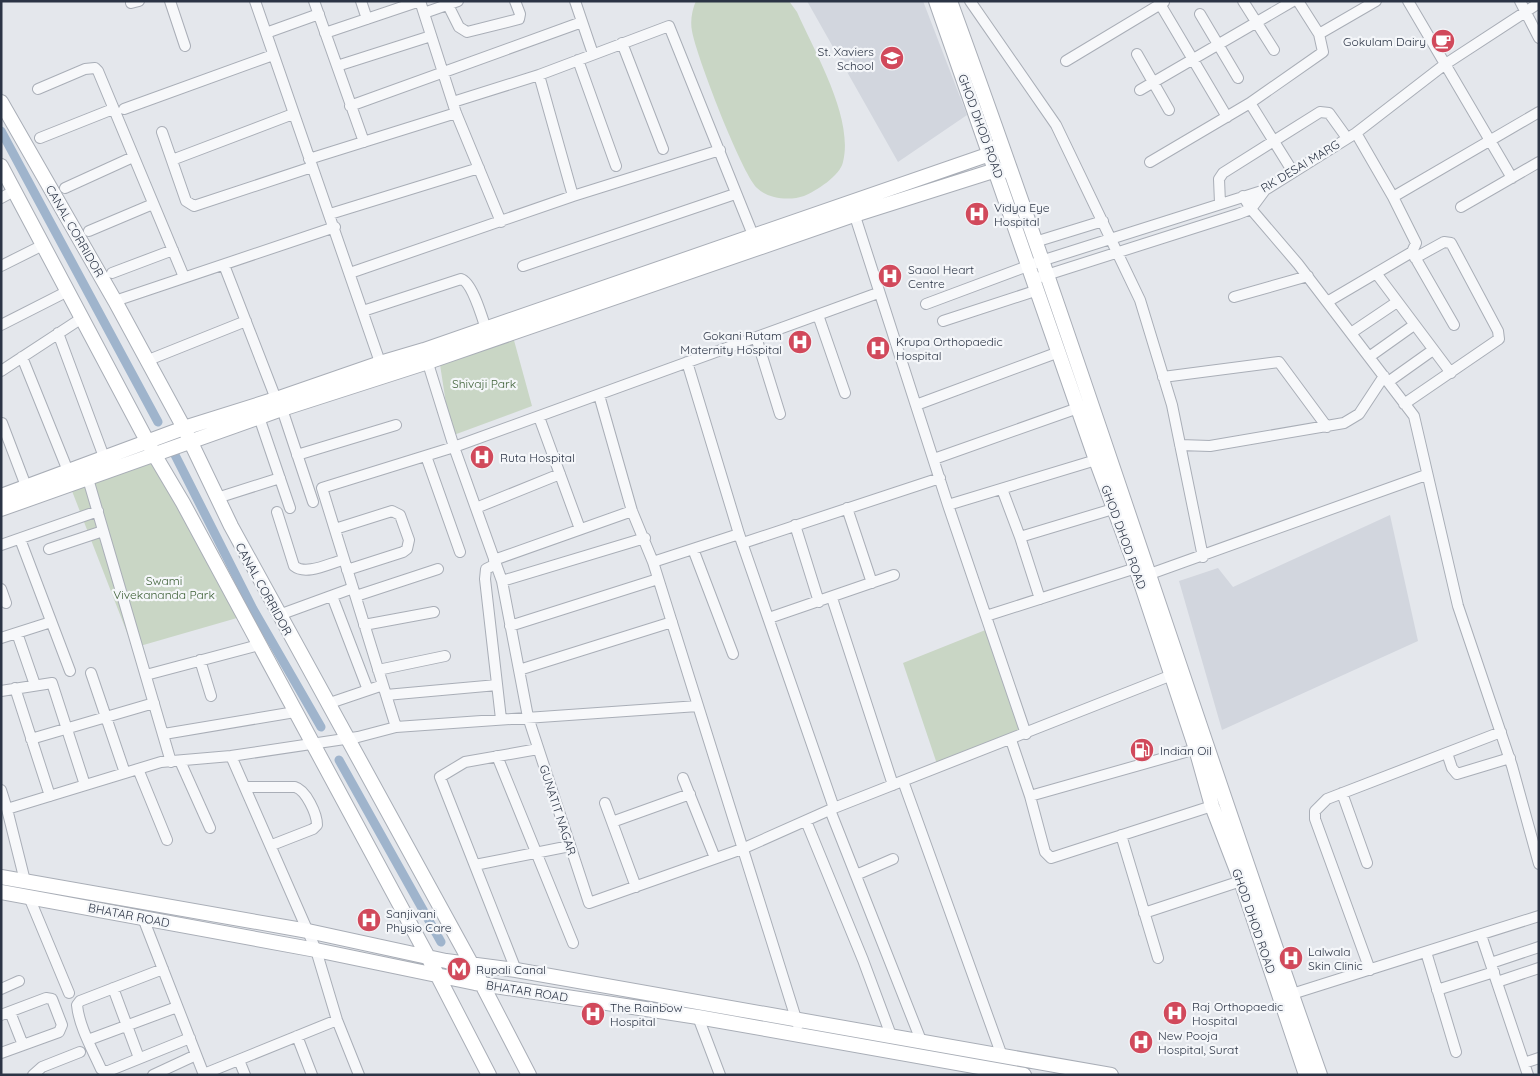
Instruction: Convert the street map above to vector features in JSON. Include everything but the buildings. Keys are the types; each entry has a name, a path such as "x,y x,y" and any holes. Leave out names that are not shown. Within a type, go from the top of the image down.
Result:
{"main road":[{"name":"GHOD DHOD ROAD","path":"936,1 990,154 1003,168 1035,263"},
{"path":"952,5 1004,149 1003,168 1035,242 1035,263 1039,281 1150,574 1177,673 1320,1075"},
{"name":"CANAL CORRIDOR","path":"1,102 115,301 187,434 217,498 279,615 482,984 529,1075"},
{"path":"1,496 68,471 86,471 104,457 147,441 187,434 259,417 279,404 380,362 426,356 852,209 990,154 995,147 1004,149"},
{"path":"1,166 7,195 43,245 154,454 428,956 489,1075"},
{"path":"852,209 1003,168"},
{"path":"1,509 86,471 154,454 187,434 279,404 385,376 486,329 756,242"},
{"name":"GHOD DHOD ROAD","path":"1039,281 1059,352 1096,460 1177,673 1212,806 1241,881 1306,1075"},
{"path":"1,877 308,931 472,966 516,970 1002,1056 1061,1070 1111,1075"},
{"name":"BHATAR ROAD","path":"1,892 316,950 482,984 698,1017 798,1036 935,1057 1024,1075"}],"street":[{"path":"170,1 185,46"},
{"path":"255,1 385,376"},
{"path":"314,1 364,142"},
{"path":"361,1 367,19"},
{"path":"325,33 420,1 456,113 501,222"},
{"path":"424,13 447,3 458,1"},
{"path":"447,3 458,27 467,32 518,20 520,14 515,1"},
{"path":"575,1 593,54"},
{"path":"952,5 968,1 1056,126 1112,238 1140,300 1163,377 1180,445 1203,557"},
{"path":"1243,1 1274,50"},
{"path":"1140,90 1293,1"},
{"path":"1150,162 1250,103 1318,58 1323,52 1324,47 1319,34 1298,1"},
{"path":"1319,34 1376,1"},
{"path":"1408,1 1512,178"},
{"path":"1520,1 1539,38"},
{"path":"1066,62 1163,3 1192,59 1227,117"},
{"name":"RK DESAI MARG","path":"926,304 1035,263 1265,190 1352,135 1444,65 1539,3"},
{"path":"266,33 319,14"},
{"path":"1200,14 1238,78"},
{"path":"350,106 582,22"},
{"path":"453,102 539,75 669,26 720,150 735,194 756,242"},
{"path":"337,66 431,36"},
{"path":"622,43 663,149"},
{"path":"1137,54 1169,110"},
{"path":"40,138 273,55"},
{"path":"578,60 616,166"},
{"path":"38,89 85,69 95,68 98,71 119,109 133,157 184,277"},
{"path":"539,75 573,196"},
{"path":"1250,103 1293,172"},
{"path":"1220,203 1220,175 1324,111 1329,113 1352,135 1393,196 1416,243 1413,255 1454,324"},
{"path":"1393,196 1539,112"},
{"path":"162,132 186,201 194,206 364,142 456,113"},
{"path":"172,160 293,114"},
{"path":"350,273 573,196 720,150"},
{"path":"64,188 133,157"},
{"path":"1461,207 1539,162"},
{"path":"330,214 479,168"},
{"path":"943,321 1039,281 1251,209 1265,190"},
{"path":"523,266 735,194"},
{"path":"1243,196 1251,209 1308,276 1414,416 1426,475 1458,606 1510,758 1539,864"},
{"path":"89,231 153,204"},
{"path":"852,209 948,505 1026,734"},
{"path":"1035,242 1103,221"},
{"path":"115,301 334,227"},
{"path":"1327,302 1376,273 1413,255 1444,242 1451,243 1498,331 1500,339 1404,404"},
{"path":"1,266 43,245"},
{"path":"112,273 172,250"},
{"path":"224,265 279,404 313,502"},
{"path":"1376,273 1450,373"},
{"path":"1234,297 1308,276"},
{"path":"363,311 460,279 464,280 469,286 486,329"},
{"path":"1,325 68,292"},
{"path":"396,727 322,488 454,447 599,396 878,293"},
{"path":"1351,333 1397,302"},
{"path":"818,315 845,393"},
{"path":"1,371 82,318"},
{"path":"146,361 246,321"},
{"path":"1369,357 1414,325"},
{"path":"58,334 104,457"},
{"path":"756,337 780,414"},
{"path":"1180,445 1210,446 1344,423 1355,417 1386,379 1433,350"},
{"path":"916,405 1059,352"},
{"name":"GUNATIT NAGAR","path":"426,356 454,447 502,581 528,717 589,903 636,887"},
{"path":"22,357 68,471"},
{"path":"687,362 741,538 832,809 922,1043"},
{"path":"1163,377 1279,362 1327,427"},
{"path":"599,396 632,511 645,538 653,562 797,1021 798,1036"},
{"path":"934,459 1078,408"},
{"path":"259,417 290,508"},
{"path":"539,417 580,529"},
{"path":"2,423 26,486"},
{"path":"297,455 396,425"},
{"path":"426,456 460,552"},
{"path":"948,505 1096,460"},
{"path":"86,471 164,734 210,828"},
{"path":"476,508 560,474"},
{"path":"1150,574 1203,557 1426,475"},
{"path":"217,498 280,478"},
{"path":"653,562 693,549 795,525 940,478"},
{"path":"1002,489 1040,599"},
{"path":"847,508 872,583"},
{"path":"1020,537 1114,509"},
{"path":"1,546 98,511"},
{"path":"335,528 392,511 400,515 410,540 407,549 403,552 347,570"},
{"path":"501,719 486,570 495,562 632,511"},
{"path":"277,512 294,566 298,569 309,570 344,560"},
{"path":"795,525 819,602"},
{"path":"49,549 103,531"},
{"path":"502,581 645,538"},
{"path":"20,539 70,671"},
{"path":"693,549 733,654"},
{"path":"986,616 1136,568"},
{"path":"279,615 332,596 354,592 438,569"},
{"path":"769,618 832,598 894,575"},
{"path":"510,626 658,579"},
{"path":"1,589 6,603"},
{"path":"332,596 368,690"},
{"path":"832,598 898,783 1002,1056"},
{"path":"364,625 434,612"},
{"path":"1,638 51,622"},
{"path":"519,670 672,622"},
{"path":"18,633 35,685"},
{"path":"146,675 259,645"},
{"path":"378,670 445,656"},
{"path":"200,660 211,696"},
{"path":"91,673 124,774"},
{"path":"605,803 636,887 742,849 832,809 1177,673"},
{"path":"1,691 52,683 85,785"},
{"path":"327,704 368,690 497,685"},
{"path":"15,688 50,796"},
{"path":"31,739 154,704"},
{"path":"8,809 138,769 176,761 231,756 346,739 396,727 698,706"},
{"path":"164,734 295,712"},
{"path":"1370,970 1315,819 1315,811 1320,804 1342,793 1501,732"},
{"path":"1011,740 1030,796 1045,852 1051,858 1212,806"},
{"path":"516,970 440,777 464,762 538,749"},
{"path":"1030,796 1196,749"},
{"path":"1448,753 1452,768 1457,774 1510,758"},
{"path":"231,756 272,845 316,950 337,1020 359,1075"},
{"path":"497,756 538,852 573,943"},
{"path":"138,769 167,840"},
{"path":"683,778 715,858"},
{"path":"245,787 295,786 306,796 317,820 316,825 313,829 272,845"},
{"path":"1,790 8,809 25,881"},
{"path":"1342,793 1367,863"},
{"path":"612,822 690,794"},
{"path":"806,821 863,960 892,1038"},
{"path":"1121,835 1158,958"},
{"path":"475,865 570,846"},
{"path":"856,875 892,859"},
{"path":"1144,913 1241,881"},
{"path":"29,897 69,993"},
{"path":"1292,994 1539,916"},
{"path":"143,918 204,1074 337,1020"},
{"path":"1482,934 1528,1075"},
{"path":"1437,990 1494,972 1539,947"},
{"path":"1426,952 1456,1052"},
{"path":"1494,972 1539,968"},
{"path":"163,969 88,997 77,1004 88,1040 101,1069 106,1072 190,1038"},
{"path":"1,989 19,981"},
{"path":"113,988 139,1058"},
{"path":"1,1053 59,1032 62,1025 52,999 46,998 6,1014 23,1045"},
{"path":"88,1040 177,1007"},
{"path":"698,1017 720,1075"},
{"path":"297,1036 312,1075"},
{"path":"33,1075 42,1067 80,1052"},
{"path":"153,1075 196,1055"},
{"path":"1524,1062 1539,1058"},
{"path":"239,1060 245,1075"}],"shaded area":[{"name":"St. Xaviers School","path":"807,1 923,1 967,115 898,162"},
{"path":"1390,515 1418,641 1222,730 1179,581 1218,568 1233,587"}],"green space":[{"path":"696,1 789,1 797,12 831,86 843,126 845,145 843,162 833,178 821,187 804,196 786,199 767,195 757,188 750,178 730,138 695,44 691,23"},
{"name":"Shivaji Park","path":"512,333 532,406 451,436 439,358"},
{"name":"Swami Vivekananda Park","path":"154,461 237,618 133,648 72,491"},
{"path":"988,629 1022,731 937,764 903,663"}],"waterway":[{"path":"1,131 158,422"},
{"path":"175,455 253,609 321,727"},
{"path":"339,760 441,942"}],"place":[{"name":"Gokulam Dairy","path":"1443,41"},
{"name":"St. Xaviers School","path":"892,58"},
{"name":"Vidya Eye Hospital","path":"977,214"},
{"name":"Saaol Heart Centre","path":"890,276"},
{"name":"Gokani Rutam Maternity Hospital","path":"800,342"},
{"name":"Krupa Orthopaedic Hospital","path":"878,348"},
{"name":"Ruta Hospital","path":"482,457"},
{"name":"Indian Oil","path":"1142,750"},
{"name":"Sanjivani Physio Care","path":"369,920"},
{"name":"Lalwala Skin Clinic","path":"1291,958"},
{"name":"Rupali Canal","path":"459,969"},
{"name":"Raj Orthopaedic Hospital","path":"1175,1013"},
{"name":"The Rainbow Hospital","path":"593,1014"},
{"name":"New Pooja Hospital, Surat","path":"1141,1042"}]}
